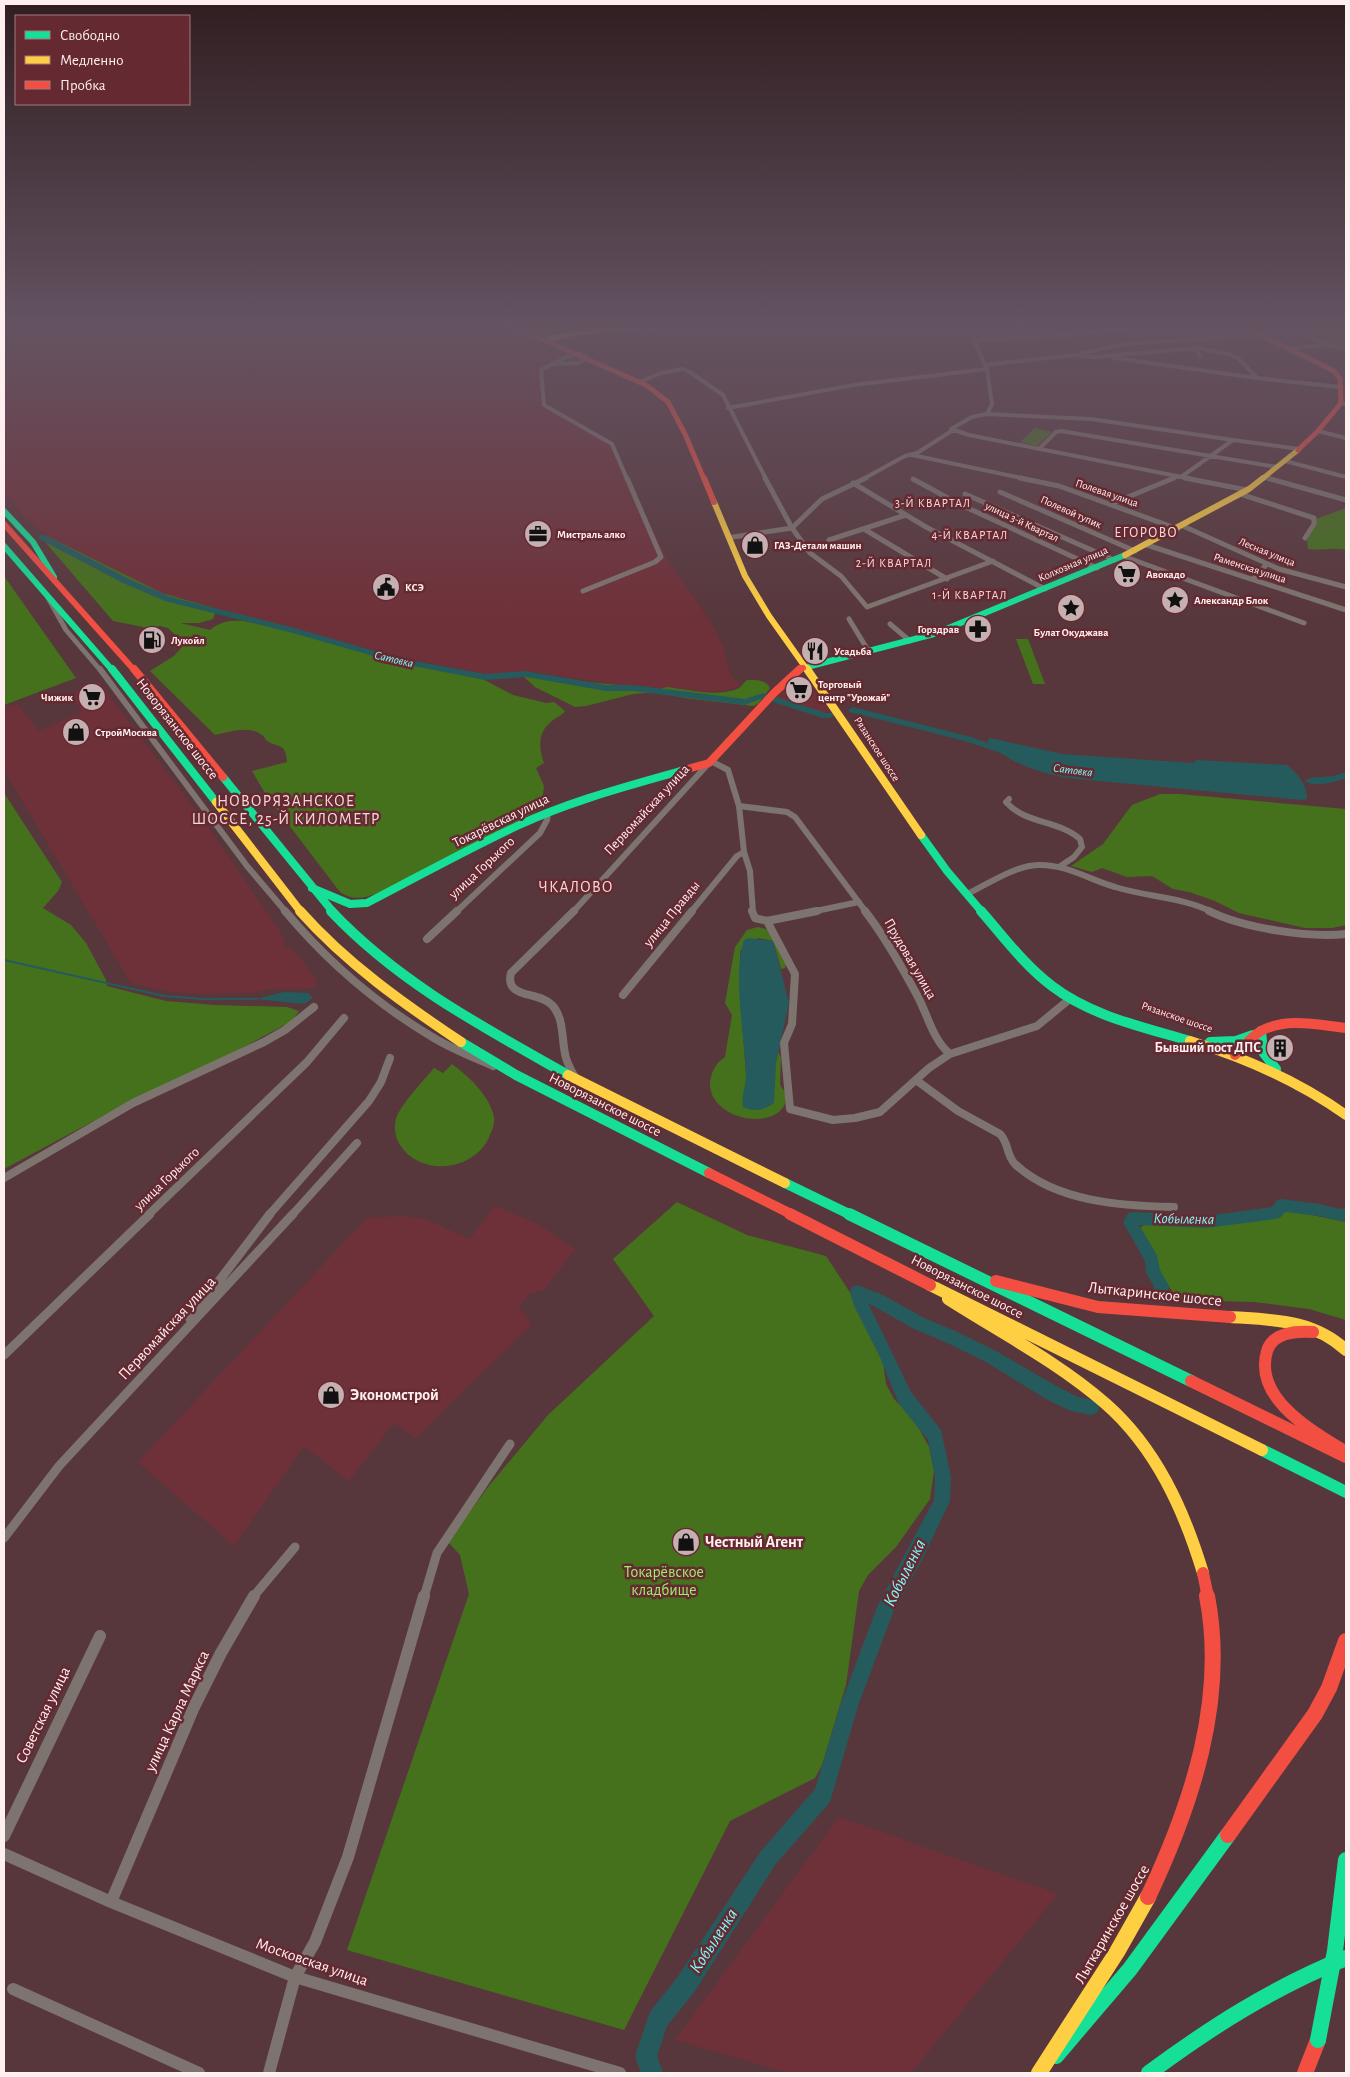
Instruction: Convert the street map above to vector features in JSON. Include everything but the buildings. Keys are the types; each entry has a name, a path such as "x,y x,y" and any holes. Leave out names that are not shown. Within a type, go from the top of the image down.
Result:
{"main road":[{"name":"Рязанское шоссе","path":"678,423 745,576 769,616 857,730 946,862 971,892 1032,959 1064,987 1105,1006 1210,1042 1235,1055"},
{"name":"Рязанское шоссе","path":"683,423 733,537 763,597 940,864 1028,965 1059,991 1071,998 1100,1011 1235,1055 1281,1074 1308,1088 1346,1115"},
{"name":"Колхозная улица","path":"808,666 910,641 966,622 1135,551 1243,492 1299,449 1326,423"},
{"path":"4,511 33,542 54,577"},
{"name":"Новорязанское шоссе","path":"4,524 54,577 152,688 312,888 356,937 448,1007 533,1057 576,1079 1346,1457"},
{"name":"Новорязанское шоссе","path":"4,546 46,594 85,634 126,684 261,861 314,925 356,965 398,1000 516,1075 1346,1492"},
{"name":"Первомайская улица","path":"710,762 774,693 796,672 808,666"},
{"name":"Токарёвская улица","path":"312,888 341,902 359,904 378,899 517,826 548,813 616,790 710,762"},
{"path":"1210,1042 1236,1041 1284,1026 1346,1028"},
{"path":"1235,1055 1261,1032"},
{"path":"1261,1032 1259,1043 1263,1056 1281,1074"},
{"name":"Лыткаринское шоссе","path":"980,1278 1098,1307 1279,1319 1294,1322 1326,1335 1339,1342 1346,1350"},
{"name":"Лыткаринское шоссе","path":"923,1281 961,1308 1068,1375 1100,1399 1126,1424 1148,1450 1168,1480 1185,1514 1198,1550 1207,1588 1211,1626 1212,1670 1207,1726 1193,1789 1162,1868 1141,1911 1040,2073"},
{"path":"1326,1335 1299,1332 1280,1336 1269,1345 1266,1351 1264,1373 1270,1390 1282,1406 1346,1452"},
{"name":"Лыткаринское шоссе","path":"1040,2073 1130,1969 1285,1757 1329,1688 1346,1641"},
{"path":"1305,2073 1318,2040 1332,1980 1340,1928 1346,1860"},
{"path":"1149,2073 1202,2034 1268,1994 1329,1964 1346,1958"}],"street":[{"path":"575,423 612,444 661,557 655,562 583,591"},
{"path":"736,423 792,528 810,554 841,576 867,607 993,561"},
{"path":"733,537 792,528 822,500 886,468 905,456 912,455 963,423"},
{"path":"1118,423 1299,449"},
{"path":"952,430 1243,492 1314,518 1314,524 1305,538"},
{"path":"1039,449 1056,432 1062,431 1211,456 1281,464 1344,477 1346,472"},
{"path":"1318,431 1346,438"},
{"path":"1111,504 1179,477 1233,440"},
{"name":"Полевая улица","path":"912,455 1059,486 1180,528"},
{"path":"1264,477 1346,500"},
{"name":"улица 3-й Квартал","path":"913,479 976,512 1097,568"},
{"path":"853,483 906,515 1044,590"},
{"name":"Полевой тупик","path":"1000,492 1135,551"},
{"path":"965,494 1119,558 1304,622"},
{"path":"829,540 906,515"},
{"name":"Лесная улица","path":"1180,528 1267,564 1308,578 1346,587"},
{"path":"864,529 947,579"},
{"name":"Раменская улица","path":"1147,545 1346,610"},
{"path":"1253,579 1267,564"},
{"path":"850,619 869,652"},
{"path":"890,624 910,641"},
{"path":"710,762 728,770 740,806 744,852 750,871 755,918 767,921 859,902"},
{"name":"Первомайская улица","path":"576,1079 565,1056 562,1027 555,1008 548,1001 538,996 515,991 510,986 508,980 511,973 577,908 710,762"},
{"path":"1009,799 1006,802 1014,810 1034,819 1066,829 1080,839 1082,847 1074,857 1059,867"},
{"name":"Прудовая улица","path":"740,806 787,812 795,817 878,928 919,998 934,1034 944,1049 950,1054"},
{"name":"улица Горького","path":"427,939 540,833 547,820 548,813"},
{"name":"улица Правды","path":"623,995 699,900 737,856 744,852"},
{"path":"971,892 1030,866 1059,867 1117,888 1199,906 1223,917 1287,930 1334,936 1346,934"},
{"path":"767,921 795,974 792,1024 784,1043 786,1086 790,1109 808,1115 833,1120 855,1118 880,1112 929,1068 950,1054 1037,1026 1071,998"},
{"path":"4,1178 133,1103 264,1042 285,1030 314,1007"},
{"name":"улица Горького","path":"4,1355 307,1062 344,1018"},
{"path":"169,1348 259,1227 369,1101 381,1082 390,1058"},
{"path":"916,1080 974,1120 1002,1134 1006,1140 1008,1156 1032,1179 1059,1190 1103,1200 1137,1206 1174,1207"},
{"name":"Первомайская улица","path":"4,1538 59,1466 357,1143"},
{"path":"269,2073 295,1977 315,1942 348,1856 437,1553 510,1444"},
{"name":"улица Карла Маркса","path":"111,1902 194,1706 221,1653 253,1597 295,1547"},
{"name":"Советская улица","path":"4,1836 100,1636"},
{"name":"Московская улица","path":"4,1854 111,1902 295,1977 620,2073"},
{"path":"13,1989 199,2073"}],"shaded area":[{"path":"4,423 575,423 612,444 637,507 653,530 667,559 710,621 723,647 731,676 740,684 738,687 725,691 703,692 680,688 634,687 534,672 490,675 386,654 162,593 114,571 47,536 25,518 4,493 4,449 8,448 4,442"},
{"name":"Торговый центр \"Урожай\"","path":"795,678 808,682 829,711 824,713 776,698"},
{"path":"99,682 209,828 285,939 283,944 287,948 293,949 316,979 315,988 204,994 171,992 131,983 4,770 4,708 17,704 39,731 82,712 73,697 80,687 89,683"},
{"name":"Экономстрой","path":"495,1206 537,1224 575,1249 544,1290 529,1294 519,1307 531,1325 415,1438 394,1423 349,1481 304,1446 234,1546 138,1462 367,1218 401,1216 424,1219 470,1239"},
{"path":"839,1817 1058,1894 911,2073 789,2073 675,2040"}],"green space":[{"path":"1035,428 1052,432 1037,446 1020,442"},
{"path":"1346,508 1346,550 1308,549 1307,539 1316,519"},
{"path":"47,536 162,593 211,607 215,613 213,619 199,623 180,623 210,630 226,622 244,621 287,630 384,657 390,661 479,677 513,695 546,703 554,702 565,711 547,725 540,740 544,763 536,768 544,786 541,809 379,893 359,898 345,895 340,892 266,795 252,771 287,762 283,749 251,730 239,730 215,735 150,671 174,656 183,646 180,639 168,628 160,626 148,628 113,621 46,543 45,538"},
{"path":"4,576 76,678 4,705"},
{"path":"1016,639 1028,639 1045,684 1033,684"},
{"path":"532,673 577,681 651,688 655,689 655,692 633,694 575,707 535,687 522,675"},
{"path":"747,680 757,680 766,683 770,688 758,704 753,706 685,698 661,693 661,689 666,687 713,693 731,691 739,688"},
{"path":"4,793 62,882 58,891 43,908 71,925 86,943 106,980 107,986 166,1001 215,1005 287,1007 299,1011 292,1021 238,1050 114,1110 4,1169"},
{"path":"1160,794 1179,794 1346,809 1346,925 1332,928 1305,928 1239,913 1215,901 1189,892 1173,889 1152,876 1127,877 1102,868 1092,872 1071,866 1103,844 1132,805"},
{"path":"758,927 769,930 787,961 785,968 781,969 773,941 758,938 740,951 740,994 746,1075 746,1088 742,1099 776,1063 778,1051 781,1058 780,1085 787,1095 781,1110 770,1117 757,1119 729,1112 718,1104 711,1093 710,1079 717,1064 725,1057 732,1015 725,1003 735,947 747,930"},
{"path":"452,1064 482,1092 494,1116 494,1124 483,1147 473,1156 461,1163 448,1166 434,1166 409,1156 398,1142 395,1124 404,1104 434,1068 443,1073"},
{"name":"Токарёвское кладбище","path":"677,1202 747,1235 826,1256 864,1314 882,1355 886,1384 894,1399 915,1421 929,1447 934,1471 930,1499 896,1547 868,1575 859,1591 846,1685 822,1765 815,1778 730,1821 624,2030 347,1950 469,1594 460,1555 448,1542 488,1487 548,1415 654,1316 613,1259"},
{"path":"1287,1210 1346,1222 1346,1320 1309,1309 1255,1302 1179,1300 1163,1279 1140,1228 1145,1224 1153,1222 1209,1227 1278,1215"}],"water":[{"path":"990,738 1062,754 1193,763 1197,760 1287,765 1304,784 1307,799 1301,800 1067,778 1045,773 1014,761 995,749 987,741"},
{"path":"749,938 773,941 789,1003 776,1063 774,1103 759,1110 743,1107 746,1075 739,970 744,940"},
{"path":"284,992 308,993 313,998 304,1004 256,999"}],"waterway":[{"name":"Сатовка","path":"42,537 126,581 168,599 292,630 398,660 485,677 526,674 606,688 633,688 745,702 763,696"},
{"name":"Сатовка","path":"776,700 826,716 830,715"},
{"name":"Сатовка","path":"853,710 968,739 1007,752"},
{"name":"Сатовка","path":"1310,781 1335,779 1346,775"},
{"path":"4,960 164,996 202,999 257,999"},
{"name":"Кобыленка","path":"1161,1296 1162,1286 1153,1272 1152,1260 1130,1222 1133,1218 1206,1222 1276,1213 1281,1205 1320,1210 1340,1215 1346,1214"},
{"name":"Кобыленка","path":"652,2073 646,2056 658,2020 687,1983 768,1858 823,1795 849,1706 887,1605 916,1554 942,1501 943,1477 935,1436 905,1398 884,1350 859,1301 857,1292 878,1300 919,1324 948,1335 992,1357 1052,1393 1077,1405 1091,1407"}],"traffic: fast":[{"path":"4,511 33,542 54,577"},
{"path":"4,546 109,665 216,802"},
{"path":"803,668 934,634 1125,555"},
{"path":"312,888 350,904 367,903 517,826 548,813 616,790 684,770"},
{"path":"223,777 329,908 357,938 387,963 450,1008 568,1075"},
{"path":"921,835 956,882 1010,945 1034,971 1052,986 1077,1001 1108,1015 1190,1041"},
{"path":"1261,1031 1263,1052 1276,1069"},
{"path":"1210,1042 1236,1041 1253,1035"},
{"path":"461,1042 516,1075 709,1173"},
{"path":"785,1183 1191,1381"},
{"path":"1262,1450 1346,1492"},
{"path":"1056,2056 1130,1969 1228,1835"},
{"path":"1318,2040 1335,1951 1346,1860"},
{"path":"1149,2073 1243,2008 1293,1981 1346,1958"}],"traffic: slow":[{"path":"1125,555 1249,489 1298,450"},
{"path":"714,502 745,576 769,616 851,731 921,835"},
{"path":"216,802 259,860 305,916 341,952 379,984 461,1042"},
{"path":"1190,1041 1232,1054 1291,1080 1346,1115"},
{"path":"568,1075 785,1183"},
{"path":"930,1285 1262,1450"},
{"path":"948,1299 1069,1375 1107,1405 1127,1425 1160,1470 1173,1494 1195,1546 1203,1573"},
{"path":"1230,1317 1276,1320 1307,1326 1322,1332 1346,1350"},
{"path":"1039,2073 1117,1952 1148,1897"}],"traffic: jam":[{"path":"679,423 714,502"},
{"path":"1298,450 1325,423"},
{"path":"4,524 109,640 223,777"},
{"path":"684,770 709,763 774,693 796,672 803,668"},
{"path":"1235,1055 1254,1036 1270,1027 1302,1024 1346,1028"},
{"path":"709,1173 930,1285"},
{"path":"996,1281 1098,1307 1230,1317"},
{"path":"1313,1332 1286,1334 1274,1340 1267,1351 1265,1368 1268,1384 1288,1411 1346,1452"},
{"path":"1191,1381 1346,1457"},
{"path":"1148,1897 1181,1821 1194,1781 1204,1739 1211,1697 1213,1655 1211,1613 1203,1573"},
{"path":"1228,1835 1315,1714 1329,1688 1346,1641"},
{"path":"1305,2073 1318,2040"}],"place":[{"name":"Мистраль алко","path":"538,534"},
{"name":"ГАЗ-Детали машин","path":"755,545"},
{"name":"Авокадо","path":"1127,574"},
{"name":"КСЭ","path":"386,587"},
{"name":"Александр Блок","path":"1175,600"},
{"name":"Булат Окуджава","path":"1071,608"},
{"name":"Горздрав","path":"978,629"},
{"name":"Лукойл","path":"152,640"},
{"name":"Усадьба","path":"815,651"},
{"name":"Торговый центр \"Урожай\"","path":"799,690"},
{"name":"Чижик","path":"92,697"},
{"name":"СтройМосква","path":"76,732"},
{"name":"Бывший пост ДПС","path":"1280,1048"},
{"name":"Экономстрой","path":"331,1395"},
{"name":"Честный Агент","path":"686,1542"}],"district":[{"name":"3-Й КВАРТАЛ","path":"933,503"},
{"name":"ЕГОРОВО","path":"1146,533"},
{"name":"4-Й КВАРТАЛ","path":"970,535"},
{"name":"2-Й КВАРТАЛ","path":"894,563"},
{"name":"1-Й КВАРТАЛ","path":"970,595"},
{"name":"НОВОРЯЗАНСКОЕ ШОССЕ, 25-Й КИЛОМЕТР","path":"286,810"},
{"name":"ЧКАЛОВО","path":"576,887"}]}
